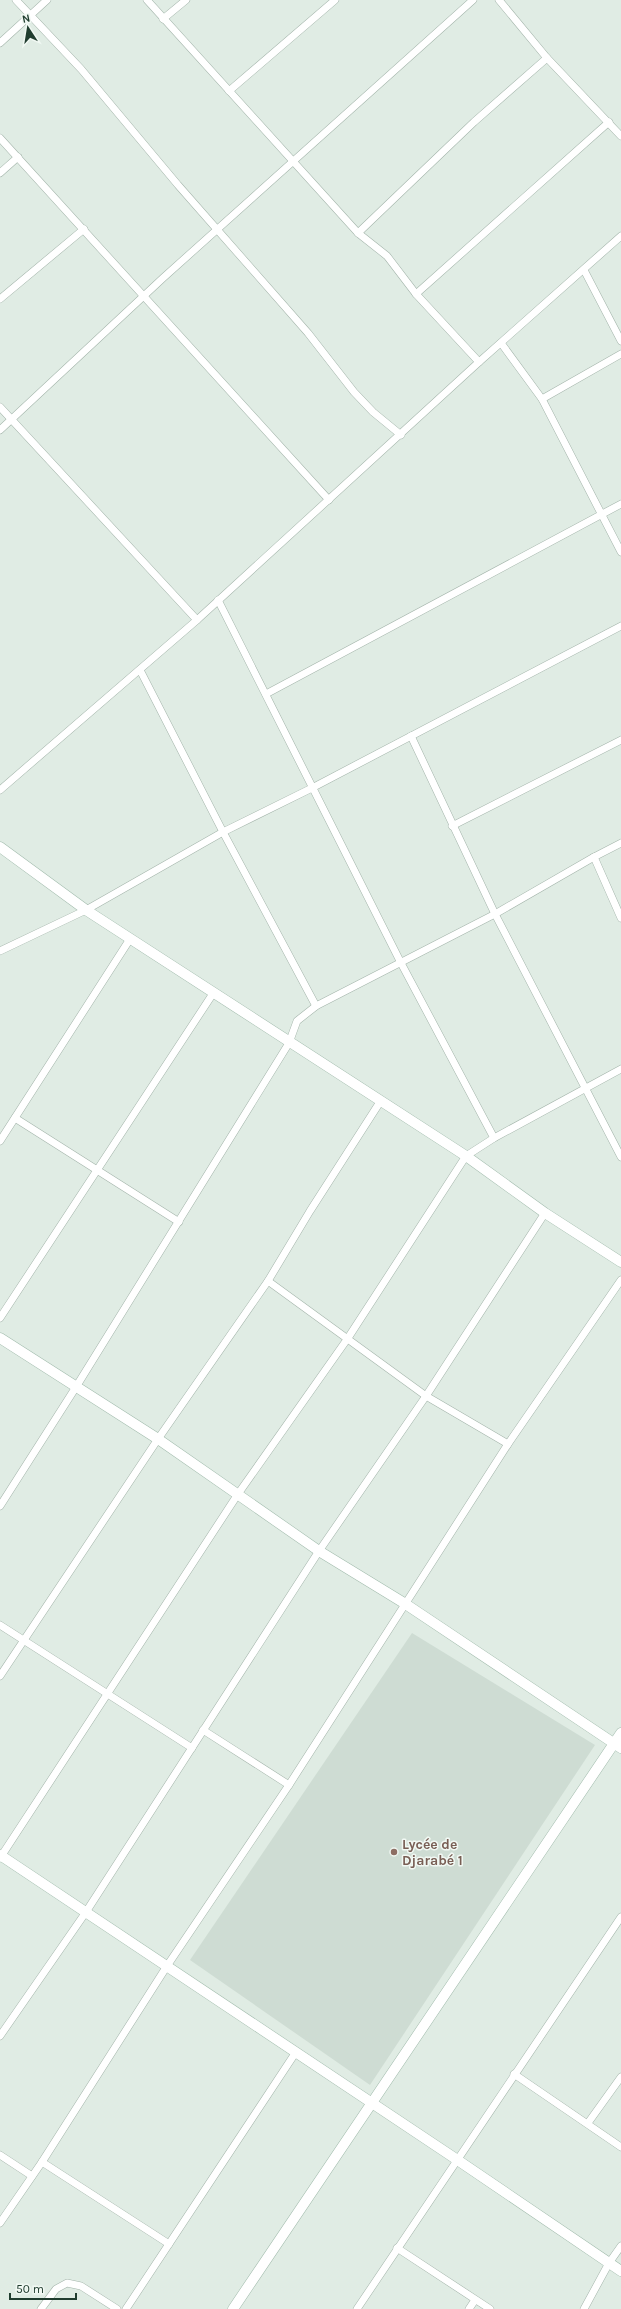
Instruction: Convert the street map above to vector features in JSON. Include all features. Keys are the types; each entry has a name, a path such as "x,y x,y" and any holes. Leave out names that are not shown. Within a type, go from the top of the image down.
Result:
{"street":[{"path":"16,0 81,69 178,185 308,333 354,392 373,412 401,435"},
{"path":"0,43 47,0"},
{"path":"147,0 358,233 387,256 416,294 479,362"},
{"path":"163,19 186,0"},
{"path":"229,91 335,0"},
{"path":"0,430 292,161 472,0"},
{"path":"499,0 547,58 621,136"},
{"path":"358,233 474,122 547,58"},
{"path":"416,294 609,122"},
{"path":"0,138 329,500"},
{"path":"0,173 18,157"},
{"path":"0,299 84,229"},
{"path":"0,790 197,620 401,435 479,362 621,236"},
{"path":"584,270 621,341"},
{"path":"501,343 542,399 621,552"},
{"path":"542,399 621,354"},
{"path":"0,407 197,620"},
{"path":"266,694 621,504"},
{"path":"218,600 401,964 494,1138"},
{"path":"0,951 86,910 223,832 312,788 621,626"},
{"path":"140,670 223,832 316,1006"},
{"path":"411,736 452,826 495,914 621,1157"},
{"path":"452,826 621,740"},
{"path":"0,1506 180,1222 289,1043 297,1021 316,1006 401,964 495,914 621,843"},
{"path":"0,847 86,910 214,992 380,1102 466,1156 545,1213 621,1262"},
{"path":"594,857 621,918"},
{"path":"0,1140 130,939"},
{"path":"0,1318 214,992"},
{"path":"621,1069 585,1087 494,1138 466,1156 348,1338 238,1494 0,1856 168,1966 621,2271"},
{"path":"0,1676 158,1439 268,1281 310,1211 380,1102"},
{"path":"15,1118 180,1222"},
{"path":"0,2036 86,1912 319,1552 426,1396 545,1213"},
{"path":"0,2223 42,2162 168,1966 289,1785 404,1603 508,1444 621,1280"},
{"path":"268,1281 426,1396 508,1444"},
{"path":"0,1338 158,1439 319,1552 404,1603 617,1746"},
{"path":"0,1625 107,1692 192,1748"},
{"path":"203,1730 289,1785"},
{"path":"233,2309 371,2102 617,1746 621,1733"},
{"path":"357,2309 456,2159 621,1917"},
{"path":"126,2309 296,2052"},
{"path":"514,2074 588,2123 621,2147"},
{"path":"588,2123 621,2077"},
{"path":"0,2155 32,2176"},
{"path":"42,2162 169,2244"},
{"path":"584,2309 609,2263 621,2246"},
{"path":"397,2248 490,2309"},
{"path":"41,2309 56,2289 67,2283 81,2286 117,2309"},
{"path":"469,2309 475,2300"}],"shaded area":[{"name":"Lycée de Djarabé 1","path":"412,1633 595,1745 370,2085 190,1960"}],"place":[{"name":"Lycée de Djarabé 1","path":"394,1852"}]}
